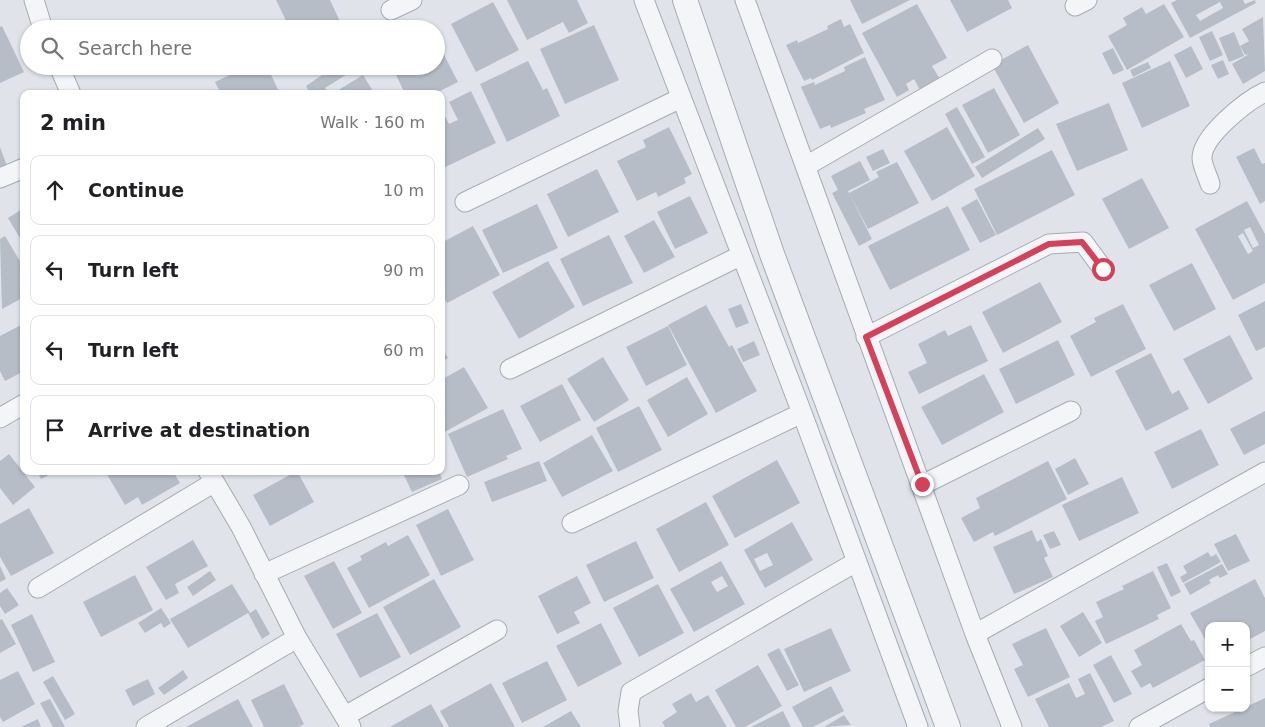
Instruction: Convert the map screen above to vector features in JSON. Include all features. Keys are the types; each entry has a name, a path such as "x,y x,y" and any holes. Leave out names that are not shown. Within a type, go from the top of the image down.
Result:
{"street":[{"path":"34,0 40,20"},
{"path":"391,10 412,0"},
{"path":"644,0 740,256 802,413 918,727"},
{"path":"685,0 772,254 948,727"},
{"path":"745,0 975,634 1012,727"},
{"path":"806,166 992,59"},
{"path":"63,75 70,90"},
{"path":"1210,184 1202,158 1206,142 1250,99 1265,92"},
{"path":"465,202 681,98"},
{"path":"0,178 20,170"},
{"path":"866,337 1049,244 1082,242 1103,269"},
{"path":"510,369 740,256"},
{"path":"0,418 20,406"},
{"path":"922,484 1071,412"},
{"path":"572,523 802,413"},
{"path":"975,634 1265,472"},
{"path":"38,588 211,477 241,527 297,638 348,722 496,630"},
{"path":"264,574 459,485"},
{"path":"630,727 628,712 631,692 856,562"},
{"path":"146,727 297,638"},
{"path":"1250,665 1265,657"},
{"path":"1139,727 1205,690"}],"building":[{"path":"276,0 330,0 339,20 286,20"},
{"path":"507,0 577,0 588,23 569,33 563,22 527,40"},
{"path":"850,0 910,0 862,24"},
{"path":"950,0 1008,0 1012,8 967,32"},
{"path":"1177,0 1243,0 1245,4 1255,0 1256,3 1190,38 1171,3","holes":["1220,2 1223,8 1200,21 1196,15"]},
{"path":"493,2 519,50 476,72 451,24"},
{"path":"917,4 947,58 932,66 940,79 920,90 914,79 906,84 909,90 897,97 862,33"},
{"path":"1164,4 1184,37 1127,70 1108,36 1127,25 1123,18 1142,7 1146,14"},
{"path":"1263,17 1265,71 1243,84 1232,64 1249,54 1245,55 1240,46 1249,41 1242,29"},
{"path":"841,19 844,27 850,24 864,53 812,80 811,78 804,81 786,45 797,40 798,43 828,29 827,26"},
{"path":"594,25 619,80 565,104 540,49"},
{"path":"2,26 20,64 20,74 0,83 0,27"},
{"path":"1212,31 1223,55 1210,61 1199,37"},
{"path":"1234,32 1244,56 1229,62 1219,38"},
{"path":"1028,45 1059,103 1024,123 992,65"},
{"path":"1191,46 1203,69 1186,78 1174,55"},
{"path":"1113,48 1124,70 1113,75 1102,53"},
{"path":"445,57 458,82 442,90 403,90 396,75 445,75"},
{"path":"865,57 885,100 864,109 866,113 831,128 830,125 820,129 801,87 814,82 815,85 845,71 844,67"},
{"path":"1223,60 1229,74 1218,79 1211,65"},
{"path":"528,61 543,90 547,88 560,116 507,142 480,84"},
{"path":"1170,61 1190,106 1142,128 1122,83"},
{"path":"1148,62 1151,68 1133,77 1130,70"},
{"path":"229,75 271,75 278,90 219,90 215,82"},
{"path":"322,75 346,75 325,88 326,90 308,90 306,86"},
{"path":"363,75 372,90 339,90"},
{"path":"994,88 1020,135 988,153 962,105"},
{"path":"471,91 496,143 445,167 445,116 449,124 458,120 449,102"},
{"path":"1109,103 1128,150 1077,171 1056,124"},
{"path":"957,107 985,157 972,164 945,114"},
{"path":"669,127 692,174 684,178 686,183 658,197 656,192 637,201 617,161 646,147 643,140"},
{"path":"947,127 975,176 932,201 904,151"},
{"path":"1038,128 1045,139 982,178 975,167"},
{"path":"0,147 7,166 0,168"},
{"path":"1254,148 1262,164 1265,163 1265,201 1260,204 1236,157"},
{"path":"883,149 890,163 873,171 866,157"},
{"path":"1052,150 1075,195 997,235 974,189"},
{"path":"860,161 870,180 848,191 872,239 859,246 832,193 838,190 831,176"},
{"path":"897,162 919,203 868,229 849,193 879,177 876,172"},
{"path":"597,169 619,212 568,237 547,194"},
{"path":"1142,178 1169,228 1129,249 1102,199"},
{"path":"690,196 708,233 675,249 657,212"},
{"path":"977,199 996,235 980,243 961,208"},
{"path":"1247,201 1265,234 1265,283 1233,300 1195,229","holes":["1250,227 1259,245 1253,248 1244,230","1243,233 1253,251 1248,254 1238,236"]},
{"path":"537,204 558,248 503,273 482,230"},
{"path":"948,206 970,250 890,290 868,246"},
{"path":"20,210 20,238 8,218"},
{"path":"654,220 675,257 644,273 624,236"},
{"path":"473,226 500,275 447,303 445,299 445,241"},
{"path":"609,235 633,283 583,306 560,259"},
{"path":"5,236 20,261 20,299 2,309 0,239"},
{"path":"548,261 575,307 519,339 492,292"},
{"path":"1192,263 1216,309 1174,331 1149,285"},
{"path":"1040,282 1062,322 1003,353 982,312"},
{"path":"1265,301 1265,347 1256,351 1238,315"},
{"path":"741,304 749,323 736,328 728,309"},
{"path":"1123,304 1146,349 1091,377 1070,336 1096,322 1094,318"},
{"path":"706,305 729,347 732,345 757,391 716,413 668,325"},
{"path":"971,325 988,361 919,394 908,372 927,363 918,344 945,330 948,336"},
{"path":"20,326 20,373 5,381 0,371 0,336"},
{"path":"668,326 687,365 646,386 626,347"},
{"path":"1230,335 1253,379 1208,404 1183,359"},
{"path":"1058,340 1075,375 1016,404 999,369"},
{"path":"754,341 760,355 743,362 737,349"},
{"path":"1151,353 1172,394 1179,390 1189,409 1146,431 1115,371"},
{"path":"603,357 629,400 594,422 567,379"},
{"path":"464,367 488,408 445,432 445,378"},
{"path":"984,374 1004,412 942,445 921,407"},
{"path":"687,377 708,414 668,437 647,400"},
{"path":"562,384 581,420 540,442 520,406"},
{"path":"639,406 662,450 618,472 596,428"},
{"path":"503,409 522,449 506,456 508,459 467,477 448,434"},
{"path":"1265,411 1265,444 1244,455 1230,429"},
{"path":"1201,429 1219,465 1172,489 1154,452"},
{"path":"592,435 613,471 562,497 543,463"},
{"path":"9,454 20,468 20,475 26,475 35,487 13,505 0,488 0,461"},
{"path":"1075,458 1089,484 1068,495 1055,469"},
{"path":"777,460 800,503 735,538 712,496"},
{"path":"539,461 547,481 492,502 484,482"},
{"path":"1048,461 1067,499 995,536 993,532 974,542 961,518 980,508 976,498"},
{"path":"39,475 49,475 41,479"},
{"path":"107,475 175,475 180,483 142,505 138,497 125,505"},
{"path":"290,475 299,475 314,502 270,526 253,495"},
{"path":"404,475 440,475 442,479 412,492"},
{"path":"1122,477 1139,513 1079,541 1062,505"},
{"path":"706,502 729,545 679,572 656,529"},
{"path":"29,508 54,553 11,576 0,557 0,524"},
{"path":"448,509 474,560 441,576 416,525"},
{"path":"792,522 813,560 765,588 744,550","holes":["767,553 773,565 760,571 754,559"]},
{"path":"1032,530 1037,542 1041,539 1048,556 1044,558 1053,577 1014,594 993,547"},
{"path":"1054,531 1061,545 1050,549 1043,535"},
{"path":"1236,534 1250,561 1228,571 1214,544"},
{"path":"408,535 430,575 369,608 347,568 362,560 360,556 386,542 388,546"},
{"path":"193,540 208,566 175,584 179,593 166,600 146,567"},
{"path":"636,541 654,578 604,602 586,565"},
{"path":"1208,552 1211,557 1216,554 1221,562 1183,583 1180,577 1187,573 1183,566"},
{"path":"334,561 362,613 333,629 304,576"},
{"path":"721,561 745,604 694,632 670,589","holes":["722,576 728,586 717,592 711,582"]},
{"path":"1167,563 1181,592 1171,597 1157,567"},
{"path":"1222,564 1228,574 1220,578 1218,575 1209,580 1211,583 1190,595 1184,584"},
{"path":"0,566 6,579 0,582"},
{"path":"210,571 216,580 193,596 187,587"},
{"path":"1153,571 1171,608 1157,615 1159,619 1106,644 1095,621 1103,617 1096,602 1124,589 1122,586"},
{"path":"135,575 153,610 101,637 83,602"},
{"path":"577,576 591,603 574,612 580,623 557,634 538,596"},
{"path":"434,579 461,627 410,655 383,607"},
{"path":"1255,579 1265,598 1265,631 1250,639 1250,622 1205,622 1205,639 1190,613"},
{"path":"232,584 250,613 256,609 270,634 262,639 248,613 188,648 170,619"},
{"path":"658,584 684,633 639,657 613,608"},
{"path":"7,588 19,605 5,614 0,606 0,593"},
{"path":"161,608 171,623 164,628 161,623 145,633 138,623"},
{"path":"1083,612 1102,643 1079,657 1060,626"},
{"path":"377,613 401,657 360,678 336,634"},
{"path":"32,614 55,662 33,672 11,625"},
{"path":"2,619 16,644 0,653 0,620"},
{"path":"601,623 622,664 578,687 556,646"},
{"path":"1181,624 1191,641 1194,640 1205,660 1153,688 1150,683 1141,688 1131,671 1142,665 1134,650"},
{"path":"831,628 851,671 804,692 784,649"},
{"path":"1046,628 1070,677 1028,697 1014,669 1023,665 1012,644"},
{"path":"779,648 799,685 787,691 767,654"},
{"path":"1111,655 1132,694 1114,703 1093,665"},
{"path":"547,661 567,700 522,723 502,683"},
{"path":"758,665 782,706 745,727 736,727 715,690"},
{"path":"183,670 188,678 164,695 158,688"},
{"path":"18,671 35,704 3,722 0,717 0,680"},
{"path":"1090,673 1114,721 1101,727 1049,727 1035,699 1069,683 1076,698 1085,694 1078,679"},
{"path":"53,676 75,714 65,720 43,682"},
{"path":"148,679 155,694 133,706 125,690"},
{"path":"491,683 515,727 449,727 440,711"},
{"path":"284,684 304,724 299,727 264,727 251,700"},
{"path":"831,686 844,711 813,727 803,727 792,707"},
{"path":"691,693 696,702 708,695 727,727 665,727 662,722 677,712 672,704"},
{"path":"1265,698 1265,727 1210,727 1209,724 1235,712 1250,712 1250,705"},
{"path":"50,699 65,727 53,727 40,703"},
{"path":"238,699 253,727 186,727"},
{"path":"431,704 444,727 390,727"},
{"path":"571,711 581,727 543,727"},
{"path":"783,711 791,727 751,727"},
{"path":"844,715 851,725 824,727"},
{"path":"38,719 41,727 21,727"}],"route":[{"path":"922,484 866,337 1049,244 1082,242 1103,269"}]}
